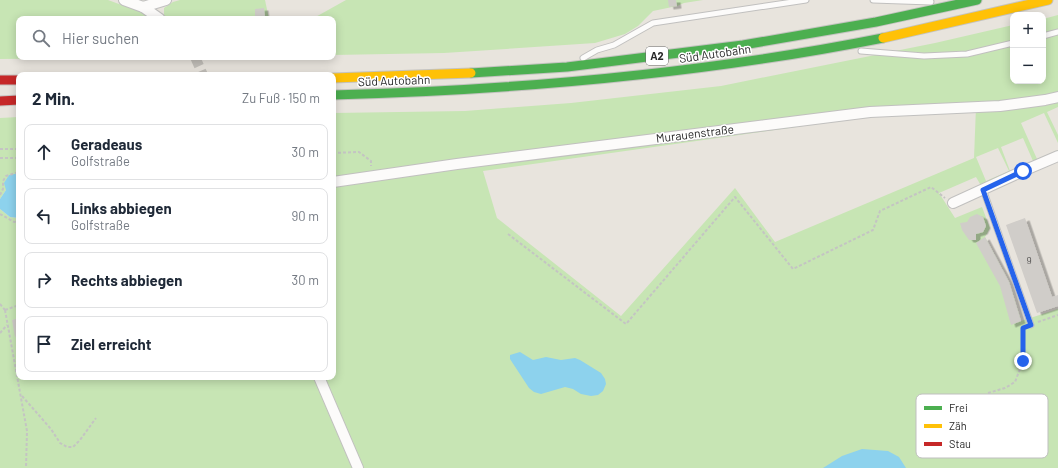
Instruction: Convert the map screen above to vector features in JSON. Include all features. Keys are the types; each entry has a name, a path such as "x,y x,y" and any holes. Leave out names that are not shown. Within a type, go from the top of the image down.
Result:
{"highway":[{"name":"Süd Autobahn","path":"336,78 466,73 567,66 743,45 876,22 977,0"},
{"name":"Süd Autobahn","path":"336,94 432,92 568,83 660,74 832,48 966,20 1048,0"},
{"path":"0,80 16,80"},
{"path":"0,101 16,100"}],"street":[{"path":"124,0 143,7 156,16"},
{"path":"143,7 166,0"},
{"name":"Murauenstraße","path":"336,181 372,175 870,112 1000,106 1058,97"},
{"path":"953,203 1058,156"},
{"path":"320,380 358,468"}],"lane":[{"path":"567,66 597,50 614,45 653,23 806,0"},
{"path":"873,0 934,2"},
{"path":"941,2 964,3"},
{"path":"1046,35 1058,32"},
{"path":"832,48 924,56 967,54 1010,44"},
{"path":"983,190 1031,325"}],"path":[{"path":"0,149 16,149"},
{"path":"336,153 359,152 371,161 372,175"},
{"path":"0,158 16,158"},
{"path":"0,195 3,189 2,181 6,176 16,173"},
{"path":"508,234 626,324 735,197 792,269 873,230 880,211 931,187 953,203"},
{"path":"0,214 14,222 16,222"},
{"path":"0,304 5,310 16,368"},
{"path":"5,310 16,306"},
{"path":"988,393 1005,388 1015,382 1023,361 1023,328 1058,315"},
{"path":"0,333 8,324"},
{"path":"18,380 27,431 26,468"},
{"path":"21,395 51,429 60,443 67,447 73,447 96,418"}],"green space":[{"path":"0,0 108,0 149,16 16,16 16,59 0,59"},
{"path":"180,0 265,0 268,16 165,16 164,8 173,2"},
{"path":"346,0 703,0 653,11 638,26 625,34 595,43 444,53 336,55 336,16 317,16"},
{"path":"1058,15 1058,107 1047,112 1058,135 1058,143 1044,113 1021,123 1037,159 1058,150 1058,156 983,189 976,177 939,193 955,218 982,207 990,228 985,237 1009,282 1021,321 1058,309 1058,468 0,468 0,209 10,217 16,218 16,380 336,380 336,113 465,111 571,103 721,86 935,43 1010,26 1010,84 1046,84 1046,18","holes":["976,107 974,158 775,242 735,188 621,316 497,218 483,171 875,116","1023,138 1033,161 1010,171 1001,147","998,148 1009,171 986,181 976,157"]},
{"path":"16,117 16,174 9,175 6,190 0,199 0,118"}],"water":[{"path":"16,174 16,218 10,217 0,209 0,199 6,190 4,183 9,175"},
{"path":"520,352 533,360 546,357 561,360 575,358 601,373 606,384 603,391 598,395 591,396 581,394 573,389 565,387 541,394 534,392 529,388 510,359 510,355"},
{"path":"862,449 888,451 899,457 906,468 823,468 842,456"}],"building":[{"path":"668,0 676,0 677,6 669,7"},
{"path":"264,8 265,16 255,16 255,9"},
{"path":"977,214 983,217 986,226 983,232 976,234 976,240 969,240 962,230 960,223 967,222 970,217"},
{"path":"1025,218 1052,297 1058,295 1058,306 1037,313 1006,225"},
{"path":"985,237 1009,282 1021,321 1011,325 1000,286 976,243"},
{"path":"16,319 15,337 12,320"}],"tunnel":[{"path":"196,60 202,72"}],"traffic: fast":[{"path":"471,73 567,67 743,45 876,22 977,0"},
{"path":"336,95 472,89 678,71 815,51 883,38"}],"traffic: slow":[{"path":"883,38 1048,0"},
{"path":"336,78 471,73"}],"traffic: jam":[{"path":"0,80 16,80"},
{"path":"0,101 16,100"}],"route":[{"path":"1023,171 983,190 1031,325 1023,328 1023,361"}]}
